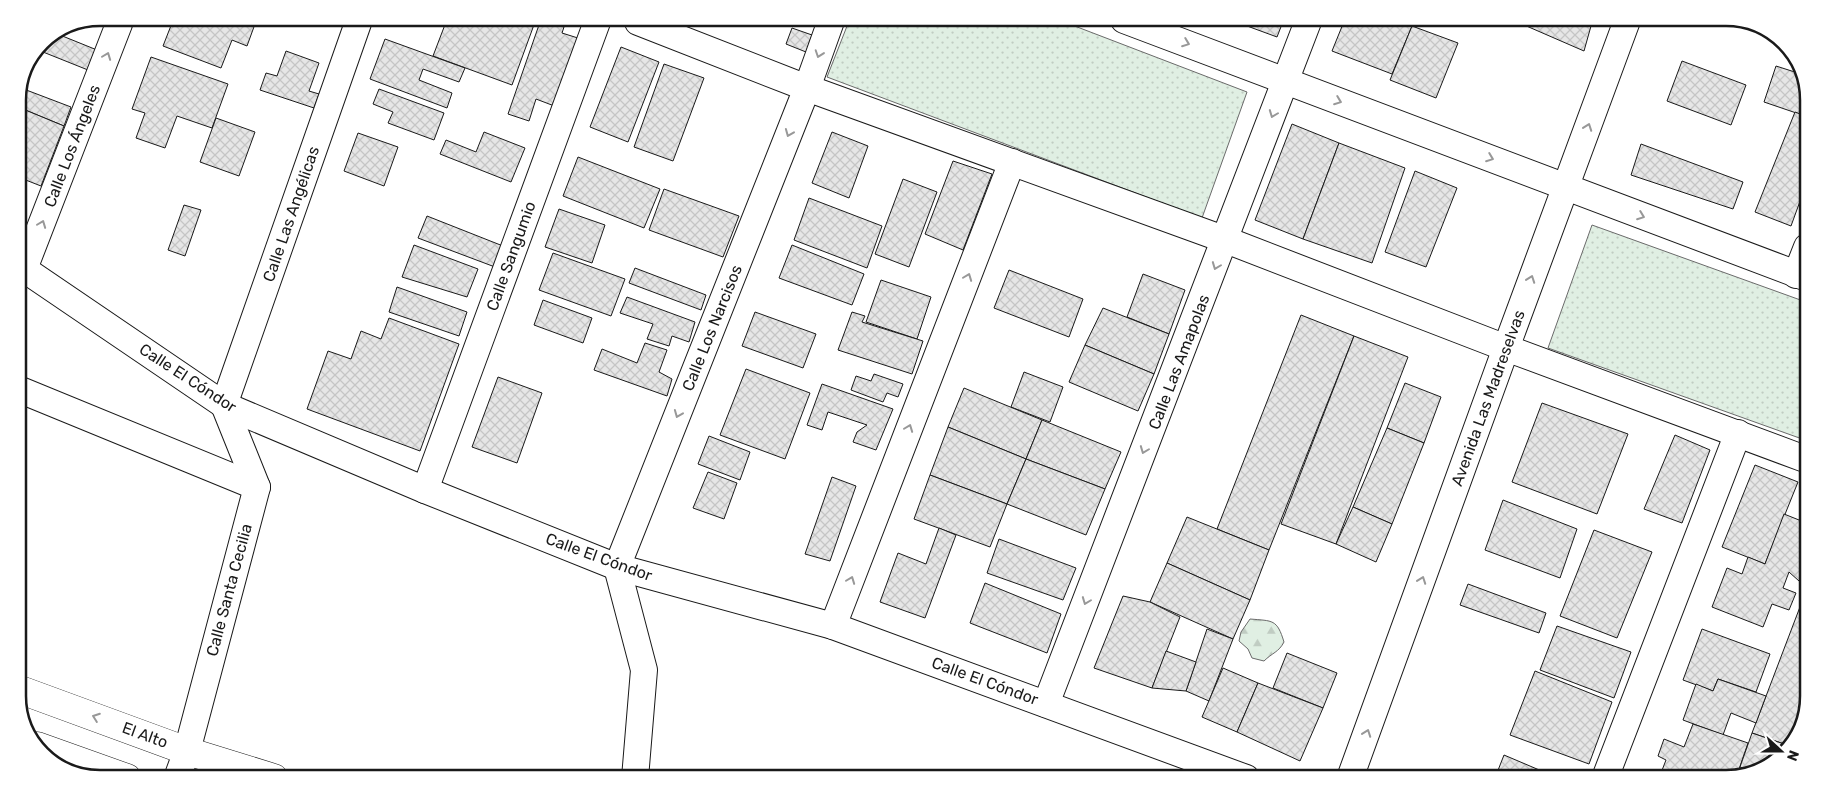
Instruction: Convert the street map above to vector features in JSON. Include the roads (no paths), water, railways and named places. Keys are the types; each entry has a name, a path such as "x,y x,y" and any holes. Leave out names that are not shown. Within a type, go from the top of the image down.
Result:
{"street":[{"name":"Calle Los Ángeles","path":"26,255 119,26"},
{"name":"Calle Las Angélicas","path":"224,405 357,26"},
{"name":"Calle Sangumio","path":"425,490 596,26"},
{"path":"648,26 807,88 1226,240 1506,348 1800,457"},
{"name":"Calle Los Narcisos","path":"617,567 807,88 828,26"},
{"path":"1140,26 1800,277"},
{"name":"Calle Las Amapolas","path":"1046,704 1226,240 1306,26"},
{"name":"Avenida Las Madreselvas","path":"1353,770 1625,26"},
{"path":"833,626 1012,162"},
{"name":"Calle El Cóndor","path":"26,270 224,405 425,490 617,567 833,626 1224,770"},
{"path":"26,391 256,487"},
{"path":"224,405 256,487"},
{"path":"1608,770 1738,433"},
{"name":"Calle Santa Cecilia","path":"180,770 187,750 256,487"},
{"path":"617,567 644,670 636,770"},
{"name":"El Alto","path":"26,692 187,750 249,770"},
{"path":"53,752 104,770"}]}
